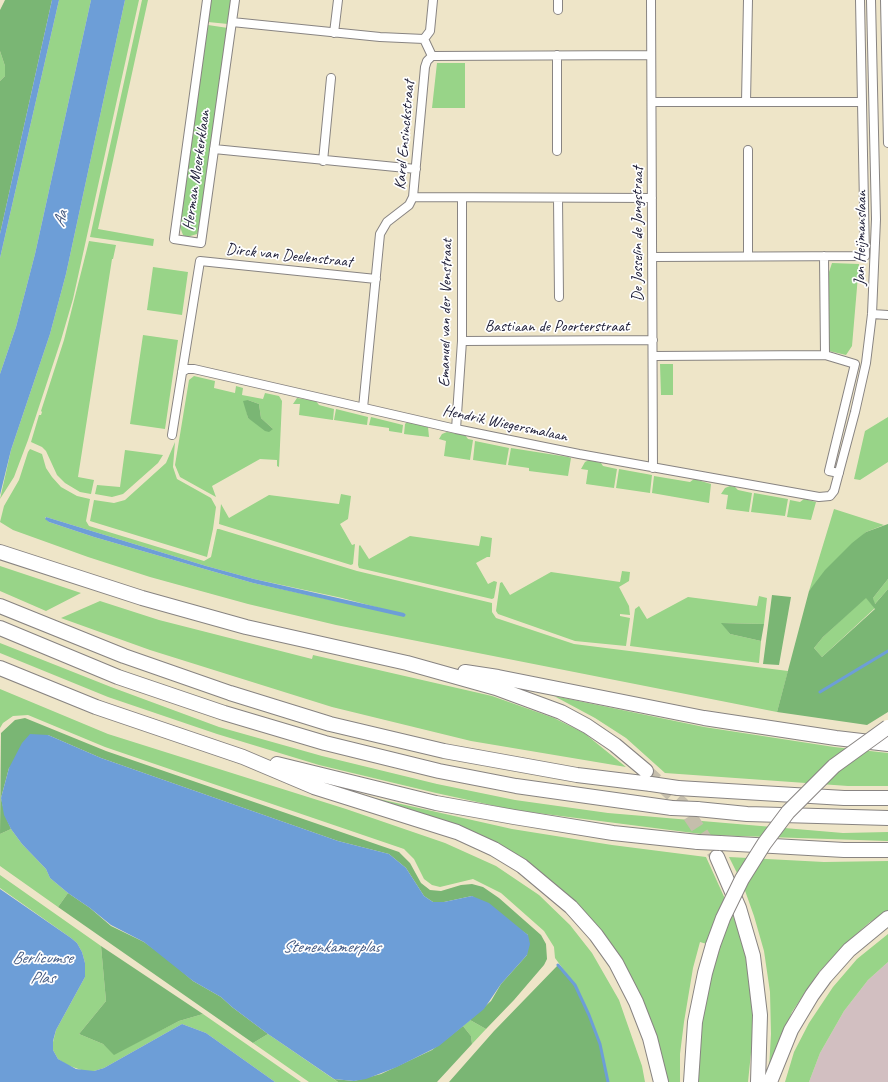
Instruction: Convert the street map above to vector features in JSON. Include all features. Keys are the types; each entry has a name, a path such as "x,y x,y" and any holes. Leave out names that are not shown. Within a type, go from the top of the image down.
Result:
{"highway":[{"path":"6,554 142,598 231,623 407,663 496,688 562,712 587,726 615,745 649,778"},
{"path":"0,606 132,659 230,693 330,724 444,751 576,775 649,778 678,788 844,798 888,798"},
{"path":"0,628 118,677 224,713 325,743 439,771 516,786 672,808 747,814 888,818"},
{"path":"407,663 498,677 704,718 836,738 888,744"},
{"path":"0,668 96,707 243,757 314,787 457,832 494,849 543,882 571,907 596,935 616,963 636,1002 650,1038 661,1082"},
{"path":"692,1082 695,1022 704,973 723,918 742,879 764,844 788,812 834,766 888,727"},
{"path":"243,757 467,809 613,833 698,842 888,850"},
{"path":"717,857 739,908 753,956 760,1015 758,1082"},
{"path":"770,1082 791,1030 812,995 825,977 849,950 888,918"}],"street":[{"name":"Herman Moerkerklaan","path":"207,0 174,239 201,243 235,0"},
{"path":"334,33 338,0"},
{"path":"424,39 430,31 433,0"},
{"path":"558,0 558,10"},
{"name":"De Josselin de Jongstraat","path":"651,0 653,468"},
{"path":"746,102 748,0"},
{"name":"Jan Heijmanslaan","path":"824,256 865,256 860,0"},
{"name":"Jan Heijmanslaan","path":"826,498 834,491 839,473 866,363 872,314 876,268 876,219 871,0"},
{"path":"885,0 888,143"},
{"path":"232,22 334,33 424,39"},
{"path":"424,39 432,56 651,55"},
{"path":"557,55 557,151"},
{"name":"Karel Ensinckstraat","path":"363,408 380,234 382,228 409,206 413,197 425,67 427,61 432,56"},
{"path":"323,160 331,78"},
{"path":"652,102 862,102"},
{"path":"214,149 416,169"},
{"path":"748,150 748,256"},
{"path":"413,197 652,198"},
{"name":"Emanuel van der Venstraat","path":"456,429 462,341 462,198"},
{"path":"558,198 559,297"},
{"path":"652,257 824,256 825,355"},
{"name":"Dirck van Deelenstraat","path":"182,372 200,261 376,279"},
{"path":"872,314 888,315"},
{"name":"Bastiaan de Poorterstraat","path":"462,341 653,340"},
{"path":"653,356 825,355 855,364 829,470 839,473"},
{"name":"Hendrik Wiegersmalaan","path":"182,372 187,369 194,369 456,429 653,468 826,498"},
{"path":"172,436 182,372"}],"shaded area":[{"path":"888,962 888,1082 809,1082 820,1053 844,1011 868,980"}],"green space":[{"path":"5,0 52,0 0,234 0,81 5,76 5,66 0,51 0,10"},
{"path":"59,0 91,0 35,254 16,327 0,374 0,258"},
{"path":"125,0 139,0 73,299 28,440 14,477 0,499 11,450 50,334 66,274"},
{"path":"142,0 148,0 98,229 154,239 153,246 90,237"},
{"path":"211,0 232,0 228,24 208,22"},
{"path":"208,25 228,28 199,229 197,234 187,237 183,235 180,227"},
{"path":"0,51 5,66 5,76 0,81"},
{"path":"437,63 465,63 465,108 432,108"},
{"path":"89,241 116,245 112,259 78,477 94,480 91,494 80,492 65,483 57,475 46,451 42,447 31,442 39,415 41,415 42,412 41,411 64,340"},
{"path":"832,263 859,264 852,346 846,355 829,351 825,338 829,272"},
{"path":"153,267 188,272 182,315 147,310"},
{"path":"143,335 178,340 165,429 130,424"},
{"path":"660,364 673,364 673,395 661,395"},
{"path":"194,376 215,381 214,388 235,393 236,386 243,388 242,395 263,399 265,393 279,396 282,401 279,467 277,466 277,460 260,459 212,486 216,497 180,477 175,465 189,380","holes":["248,400 259,404 261,418 273,429 248,418 246,409"]},
{"path":"297,398 316,401 319,405 334,409 333,420 299,415 300,404 293,404"},
{"path":"248,400 259,404 261,418 273,429 269,432 265,431 248,418 243,401"},
{"path":"336,409 368,417 367,425 334,420"},
{"path":"371,417 403,425 402,433 389,431 389,428 369,425"},
{"path":"888,417 888,462 860,480 854,479 865,431"},
{"path":"407,422 428,427 429,437 404,434 405,424"},
{"path":"447,432 465,435 468,439 473,440 470,460 444,456 446,441 439,439 442,434"},
{"path":"475,441 509,448 506,465 473,460"},
{"path":"175,442 173,467 177,479 211,498 216,507 207,557 90,521 94,500 114,503 125,500 166,463"},
{"path":"511,448 571,458 568,476 529,471 529,468 508,465"},
{"path":"30,449 42,454 46,468 61,487 77,496 90,499 86,521 89,526 204,561 211,557 217,529 219,529 357,571 492,603 492,612 496,618 574,644 788,671 777,712 336,625 248,604 150,577 88,557 13,530 0,522 4,506 19,480","holes":["46,517 206,566 254,579 342,598 406,615 404,616 253,583 94,537 49,522 45,518"]},
{"path":"125,450 163,455 158,463 123,494 112,497 95,494 97,485 120,487"},
{"path":"589,460 601,463 603,466 617,469 614,488 586,484 588,470 581,469 585,462"},
{"path":"619,469 652,475 650,493 616,488"},
{"path":"654,476 690,482 694,479 711,484 709,503 652,493"},
{"path":"730,486 735,487 738,490 752,493 749,512 726,509 728,495 721,494 725,488"},
{"path":"754,493 788,499 785,516 751,512"},
{"path":"341,494 351,496 348,519 340,524 352,545 355,544 353,564 351,565 219,524 221,504 229,518 269,495 339,504"},
{"path":"804,499 816,502 811,520 787,517 790,500 800,502"},
{"path":"834,509 884,525 866,532 809,591"},
{"path":"888,524 888,579 873,598 875,604 888,589 888,712 867,725 777,712 809,591 825,570 852,543 866,532","holes":["866,598 875,609 822,657 814,648 823,637"]},
{"path":"410,536 479,546 481,536 492,538 490,557 476,563 488,584 494,581 497,582 494,598 492,599 359,568 360,545 369,559"},
{"path":"0,566 81,593 46,611 0,591"},
{"path":"622,571 630,572 629,581 619,587 629,606 630,615 620,614 620,616 630,618 626,646 575,641 498,614 496,611 500,583 502,582 510,595 551,572 620,582"},
{"path":"888,579 888,589 874,605 873,598"},
{"path":"772,595 791,597 779,665 763,664"},
{"path":"759,596 767,598 764,624 722,623 730,634 761,641 759,663 630,646 635,609 639,606 647,619 688,597 757,606"},
{"path":"866,597 875,608 822,657 814,648 823,637"},
{"path":"100,601 159,620 312,659 313,655 492,696 554,718 584,733 626,767 471,741 332,707 150,650 61,618"},
{"path":"721,623 764,624 761,641 730,634"},
{"path":"0,643 111,687 219,727 322,756 437,784 515,800 608,813 843,833 888,832 888,841 709,835 514,810 436,793 319,765 217,734 108,697 0,653"},
{"path":"0,689 108,734 346,809 445,843 496,866 539,895 570,925 592,953 619,1000 642,1066 645,1082 608,1082 600,1044 575,985 555,958 554,947 544,931 501,893 473,879 440,887 432,885 424,879 414,859 404,849 105,747 28,715 13,716 3,723 0,728"},
{"path":"554,696 704,727 834,747 888,753 888,786 848,786 665,773 626,738 595,718"},
{"path":"25,718 106,751 399,852 410,863 421,883 430,890 441,891 461,885 472,884 483,887 499,898 541,935 546,944 547,959 544,965 514,1000 486,1029 470,1020 491,1001 501,984 527,955 528,935 472,896 444,902 433,902 424,896 406,868 389,854 338,841 101,758 48,735 9,768 1,798 5,815 11,829 0,834 1,733 15,720"},
{"path":"370,797 512,829 612,845 706,857 736,923 745,954 751,995 753,1033 748,1082 698,1082 698,1054 705,1001 720,948 700,942 693,968 684,1022 680,1054 680,1082 667,1082 656,1036 575,902 526,860 497,844"},
{"path":"11,829 22,844 46,869 50,878 68,893 58,907 0,866 0,834"},
{"path":"729,857 824,862 888,861 888,911 870,922 846,943 818,973 792,1012 769,1069 771,1034 770,992 764,951 743,885"},
{"path":"0,875 101,946 106,1001 79,1034 103,1044 114,1054 179,1021 203,1014 301,1082 275,1082 206,1033 182,1024 104,1068 94,1071 84,1071 67,1065 58,1059 53,1050 53,1042 56,1030 85,977 85,963 82,952 77,943 71,938 0,888"},
{"path":"68,893 90,908 111,926 144,942 165,957 193,981 221,997 268,1034 253,1043 58,907"},
{"path":"888,934 888,962 868,980 844,1011 820,1053 809,1082 785,1082 794,1052 809,1023 833,987 857,959"},
{"path":"101,946 203,1014 179,1021 114,1055 103,1044 79,1034 106,1001"},
{"path":"558,965 575,985 589,1015 600,1044 608,1082 449,1082 494,1031"},
{"path":"470,1020 486,1029 472,1044 471,1036 463,1026"},
{"path":"463,1026 471,1036 472,1044 437,1082 338,1082 334,1079 354,1081 381,1074 432,1050"},
{"path":"268,1034 338,1082 309,1082 253,1043"}],"water":[{"path":"52,0 59,0 0,258 0,234"},
{"name":"Aa","path":"91,0 125,0 66,274 50,334 11,450 0,495 0,374 16,327 35,254"},
{"path":"46,517 206,566 254,579 404,613 406,615 404,617 253,583 94,537 49,522 45,519"},
{"name":"Stenenkamerplas","path":"30,734 48,735 101,758 338,841 389,854 406,868 424,896 433,902 444,902 472,896 489,903 528,935 530,944 527,955 501,984 484,1009 439,1046 397,1067 366,1079 354,1081 334,1079 268,1034 221,997 193,981 144,942 111,925 50,878 46,869 22,844 11,829 4,815 1,798 9,768 22,743"},
{"name":"Berlicumse Plas","path":"0,889 71,938 77,943 82,952 85,963 85,977 56,1030 53,1041 53,1050 58,1059 76,1069 94,1071 104,1068 182,1024 206,1033 275,1082 0,1082"}],"waterway":[{"path":"820,692 888,651"},
{"path":"558,965 575,985 589,1015 600,1044 608,1082"}],"tunnel":[{"path":"646,771 682,804 717,857"}]}
